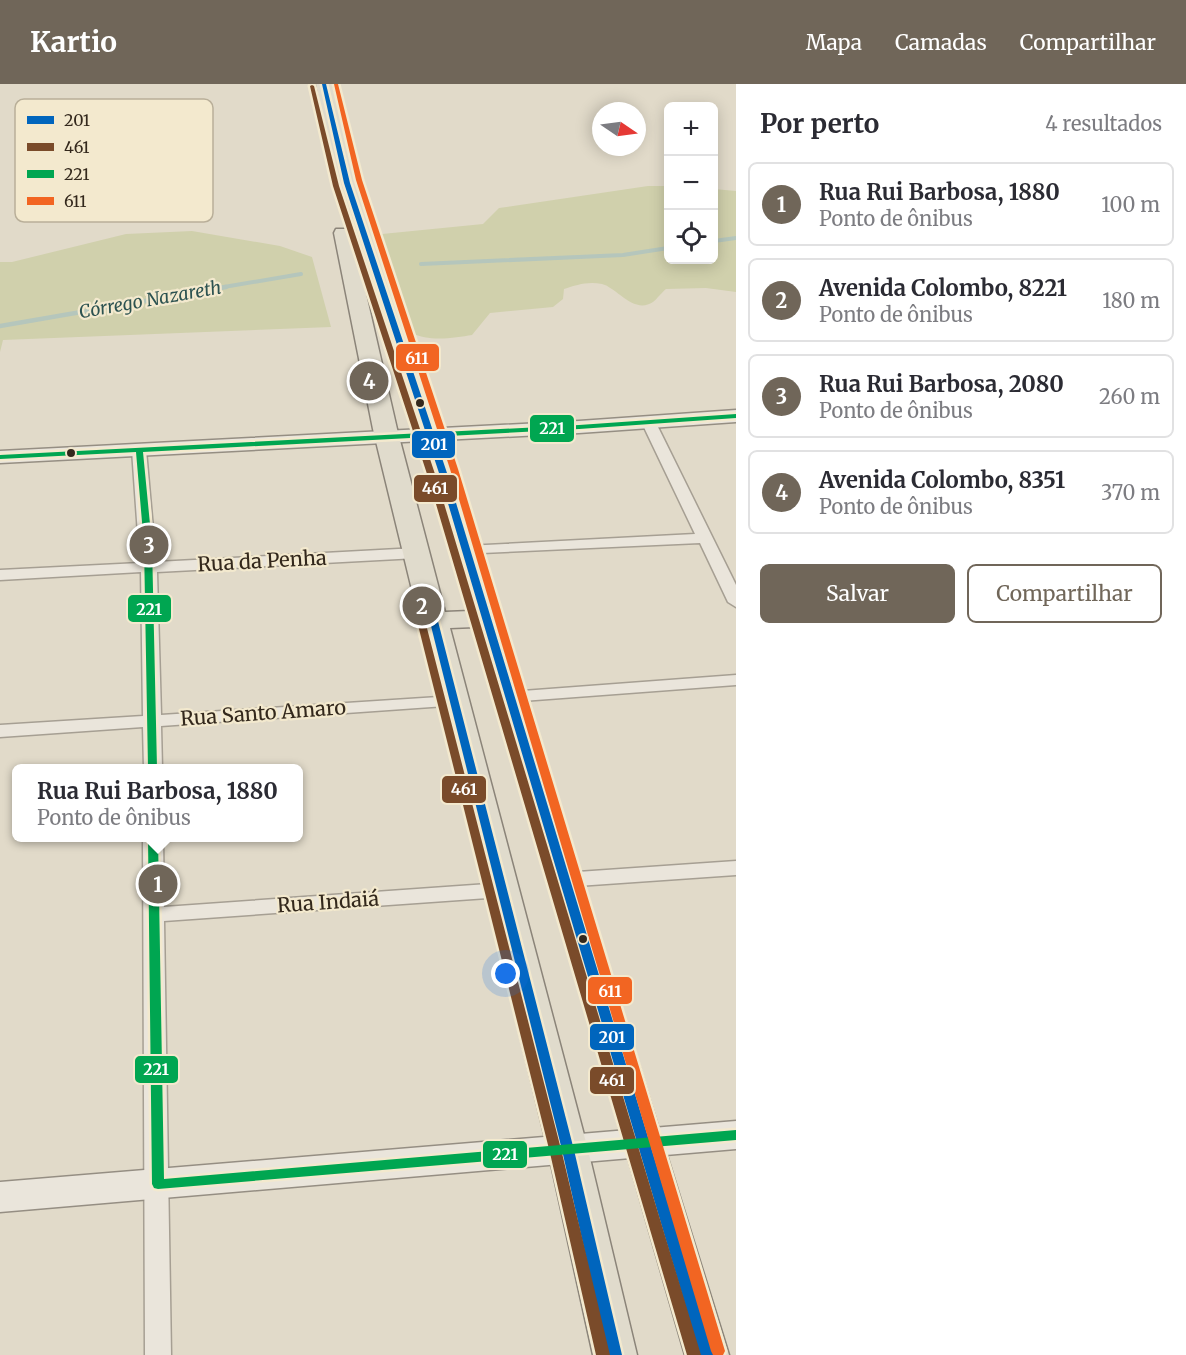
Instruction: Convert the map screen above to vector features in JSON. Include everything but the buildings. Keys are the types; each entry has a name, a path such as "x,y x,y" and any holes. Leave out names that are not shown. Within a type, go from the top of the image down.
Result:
{"main road":[{"path":"311,84 316,120 350,258 387,437 568,1150 615,1355"},
{"path":"324,84 330,120 370,258 431,435 707,1355"},
{"path":"434,621 486,618"}],"street":[{"path":"0,457 431,435 736,416"},
{"path":"648,422 736,602"},
{"path":"139,450 148,567 153,764"},
{"path":"466,550 706,538"},
{"name":"Rua da Penha","path":"0,575 417,553"},
{"path":"509,697 736,680"},
{"name":"Rua Santo Amaro","path":"0,731 454,701"},
{"path":"153,842 158,1355"},
{"path":"563,880 736,868"},
{"name":"Rua Indaiá","path":"154,915 502,890"},
{"path":"0,1197 736,1135"}],"green space":[{"path":"648,186 664,186 664,264 718,264 718,189 736,191 736,292 706,288 666,289 653,302 639,305 632,303 607,286 587,283 564,289 563,299 553,307 490,313 472,335 426,338 411,332 402,321 372,235 483,224 499,208"},
{"path":"192,231 280,246 312,257 331,327 3,340 0,352 0,262 12,262 126,234"}],"waterway":[{"name":"Córrego Nazareth","path":"718,240 736,238"},
{"name":"Córrego Nazareth","path":"421,264 623,255 664,249"},
{"name":"Córrego Nazareth","path":"218,288 301,274"},
{"name":"Córrego Nazareth","path":"0,326 226,287"}],"transit line":[{"name":"201","path":"324,84 347,183 443,473 707,1355"},
{"name":"611","path":"336,84 359,180 454,469 718,1351"},
{"name":"461","path":"312,86 336,186 432,477 694,1355"},
{"name":"221","path":"0,457 579,427 736,416"},
{"name":"221","path":"139,450 148,545 153,764"},
{"name":"201","path":"428,598 568,1150 615,1355"},
{"name":"461","path":"416,601 556,1153 603,1355"},
{"name":"221","path":"153,842 158,1184 736,1135"}],"place":[{"name":"Avenida Colombo, 8351","path":"369,381"},
{"name":"Rua Rui Barbosa, 2080","path":"149,545"},
{"name":"Avenida Colombo, 8221","path":"422,606"},
{"name":"Rua Rui Barbosa, 1880","path":"158,884"}]}
